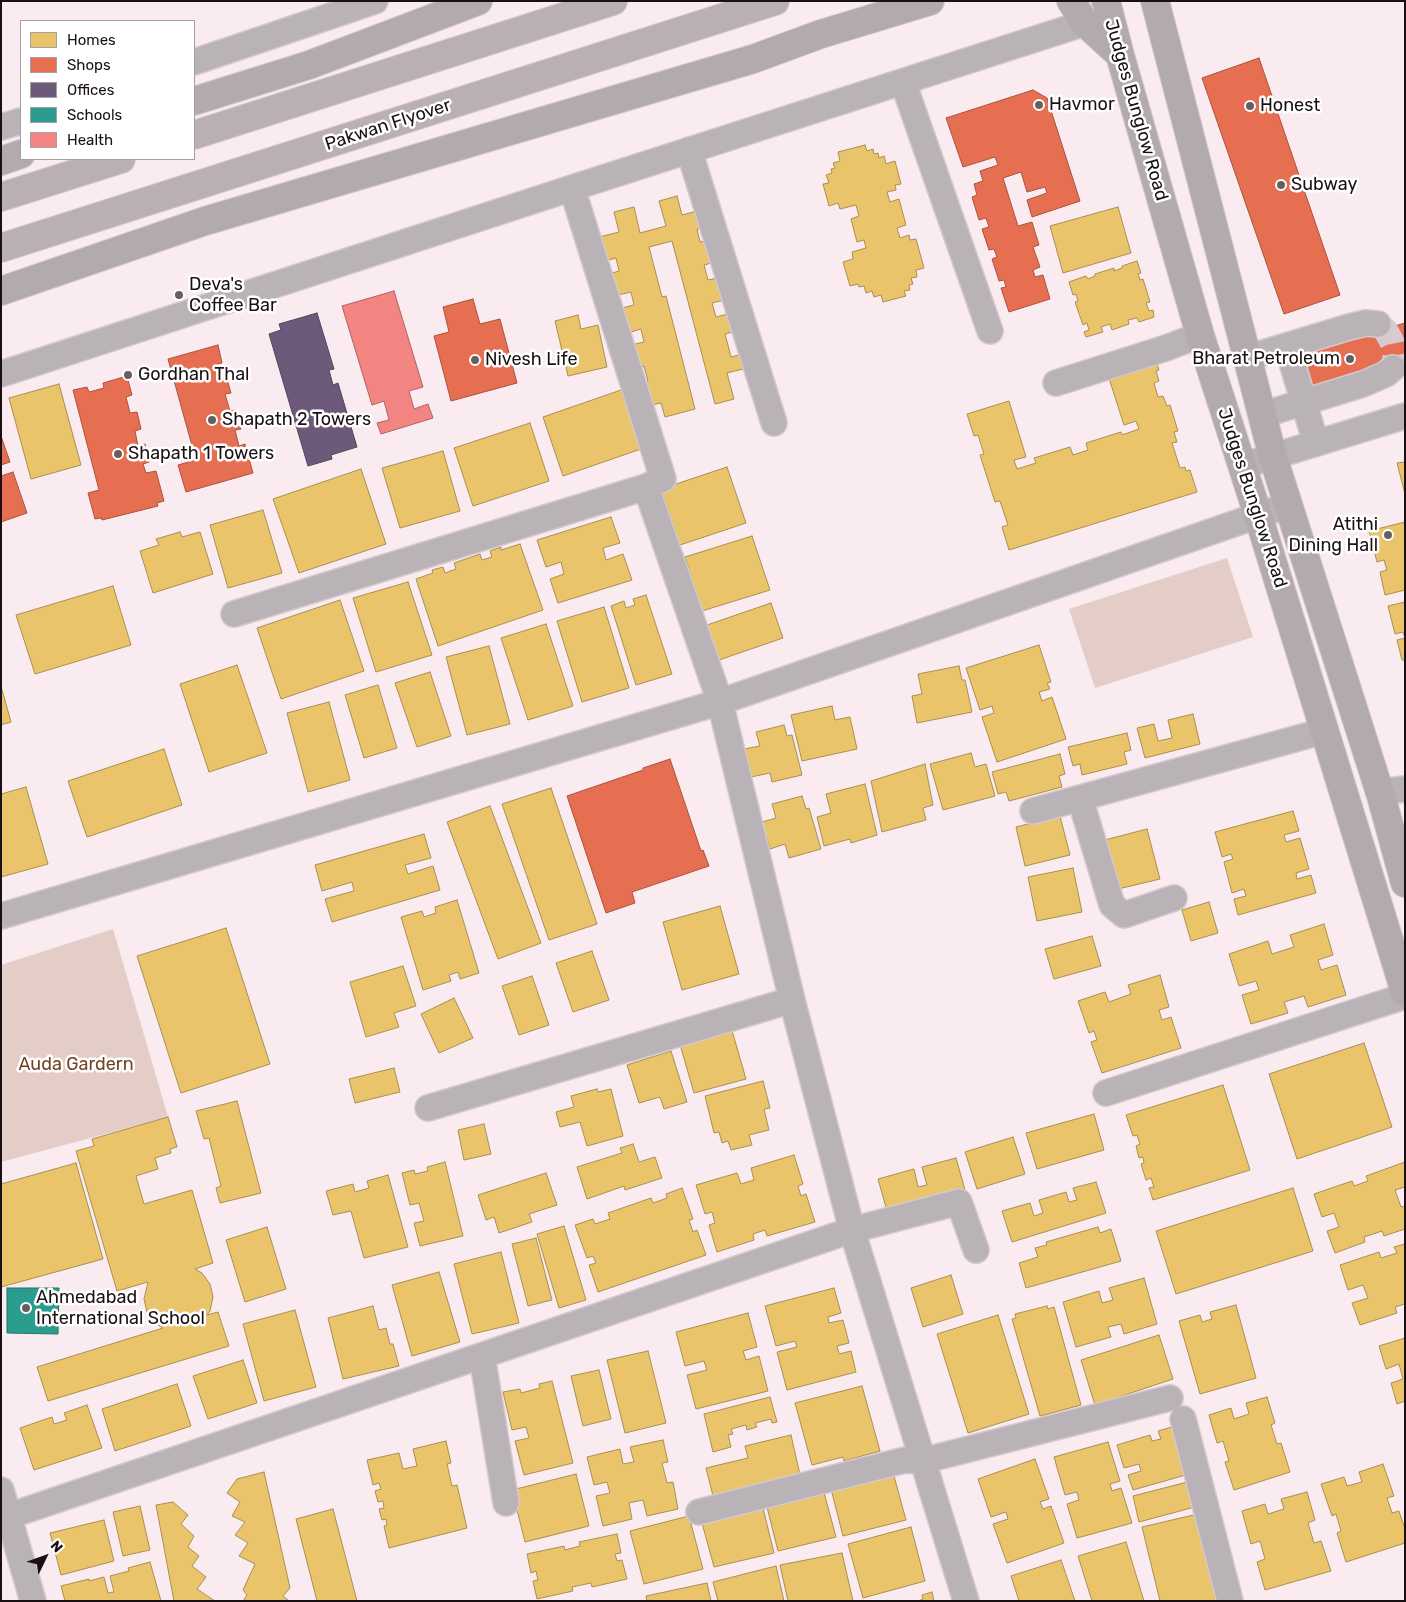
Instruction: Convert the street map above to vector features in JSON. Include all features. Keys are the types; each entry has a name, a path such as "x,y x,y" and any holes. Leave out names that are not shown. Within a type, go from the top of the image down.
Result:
{"highway":[{"path":"195,135 614,1"},
{"name":"Pakwan Flyover","path":"1,248 775,1"},
{"path":"1,197 118,160"}],"main road":[{"path":"195,101 309,65 478,1"},
{"path":"1,291 205,221 753,58 821,34 930,1"},
{"name":"Judges Bunglow Road","path":"1106,1 1200,335 1258,515 1405,994"},
{"name":"Judges Bunglow Road","path":"1161,3 1247,358 1273,457 1288,505 1392,791 1403,871"},
{"path":"1078,12 1120,55"},
{"path":"1,161 20,154"}],"street":[{"path":"195,62 375,1"},
{"path":"1,374 903,82 1078,12"},
{"path":"903,82 990,331"},
{"path":"1,127 20,120"},
{"path":"689,150 774,423"},
{"path":"234,614 646,487 663,479 572,188"},
{"path":"1247,358 1349,327 1366,323 1378,324"},
{"path":"1056,383 1166,348 1200,335"},
{"path":"1287,346 1316,443"},
{"path":"1262,415 1363,384 1386,374 1393,368"},
{"path":"1242,466 1405,416"},
{"path":"646,487 720,702 792,1000 852,1230 966,1601"},
{"path":"1,916 720,702 1288,505"},
{"path":"1033,811 1324,731"},
{"path":"1080,798 1112,905 1124,914 1174,898"},
{"path":"1106,1092 1405,994"},
{"path":"428,1108 792,1000"},
{"path":"9,1516 852,1230 959,1202 976,1250"},
{"path":"482,1356 506,1504"},
{"path":"699,1512 905,1460 922,1461 1170,1398"},
{"path":"1183,1419 1230,1601"},
{"path":"1,1490 33,1601"}],"green space":[{"path":"1227,558 1253,637 1095,688 1069,609"},
{"name":"Auda Gardern","path":"113,929 168,1117 1,1162 1,965"}],"building: Homes":[{"path":"865,145 867,151 873,149 874,154 878,153 879,158 884,156 886,164 895,161 901,184 895,185 896,190 887,192 890,202 899,199 906,225 897,228 900,238 909,235 910,240 916,239 924,268 916,270 917,277 911,278 913,284 909,285 910,290 904,291 906,296 883,302 881,295 874,297 872,291 866,293 864,286 859,287 858,284 850,286 843,262 853,259 852,252 866,248 864,240 857,242 851,219 859,216 856,205 840,209 838,203 829,206 823,184 829,183 826,175 832,173 831,169 835,168 833,163 840,161 838,152"},
{"path":"677,196 682,215 705,209 709,226 697,229 700,242 713,239 719,261 704,265 708,280 723,277 729,299 712,303 716,317 732,313 737,331 725,334 731,357 743,354 747,368 727,373 734,399 715,404 672,241 649,247 662,297 666,296 695,409 665,417 661,403 643,407 637,384 648,381 644,366 633,369 627,346 644,342 641,329 624,334 618,309 634,305 631,292 614,296 609,274 619,271 616,258 605,261 599,237 619,232 614,212 634,207 640,233 666,226 659,201"},
{"path":"1118,207 1131,253 1063,273 1050,226"},
{"path":"1137,261 1141,273 1138,274 1140,280 1143,279 1150,302 1146,303 1149,311 1153,310 1154,317 1139,322 1137,318 1128,320 1129,324 1112,330 1110,324 1101,327 1103,332 1086,337 1084,332 1089,330 1087,323 1083,325 1075,302 1078,301 1076,294 1073,295 1069,282 1086,276 1088,279 1095,276 1095,274 1114,268 1114,271"},
{"path":"578,315 581,329 598,325 607,367 568,376 555,321"},
{"path":"1155,357 1159,370 1156,371 1159,381 1154,383 1158,397 1163,396 1167,406 1170,405 1178,431 1174,432 1177,442 1172,443 1180,468 1185,467 1186,471 1190,470 1197,492 1009,550 1002,527 1008,525 1000,501 995,502 980,455 984,454 978,435 974,436 967,414 1009,401 1026,457 1014,460 1017,469 1036,463 1034,458 1070,447 1073,455 1088,450 1086,443 1121,432 1122,435 1139,429 1136,421 1124,425 1107,372"},
{"path":"59,384 81,465 31,479 9,398"},
{"path":"621,390 641,449 563,476 543,417"},
{"path":"530,423 549,481 473,506 454,448"},
{"path":"443,451 460,511 400,528 382,468"},
{"path":"1405,462 1405,494 1397,463"},
{"path":"727,467 746,523 680,545 661,489"},
{"path":"361,469 386,544 299,573 273,499"},
{"path":"263,510 282,573 228,588 210,525"},
{"path":"611,517 620,543 603,548 606,560 623,554 632,580 558,603 550,579 564,574 561,562 546,567 537,540"},
{"path":"1405,522 1405,590 1385,595 1380,572 1387,570 1384,560 1377,562 1369,531"},
{"path":"180,532 182,537 200,532 213,574 153,593 140,551 159,545 156,539"},
{"path":"752,536 770,590 702,611 685,557"},
{"path":"520,544 543,610 438,646 416,579 433,573 432,570 443,567 445,573 456,569 454,563 480,554 482,560 492,557 490,551 501,547 501,550"},
{"path":"408,582 432,655 376,672 353,598"},
{"path":"113,586 131,645 35,674 16,615"},
{"path":"646,595 672,674 636,685 611,606 624,601 626,608 635,605 633,599"},
{"path":"340,600 364,671 281,699 257,628"},
{"path":"1405,602 1405,638 1403,632 1395,634 1388,606"},
{"path":"771,603 783,638 719,660 707,625"},
{"path":"604,607 629,688 582,702 557,621"},
{"path":"546,624 573,706 528,720 501,638"},
{"path":"1405,638 1405,660 1402,660 1397,640"},
{"path":"1039,645 1051,682 1047,683 1050,689 1039,692 1042,701 1052,697 1066,739 997,762 982,717 994,713 992,706 980,710 966,668"},
{"path":"489,646 510,724 467,735 446,657"},
{"path":"237,665 267,753 209,772 180,684"},
{"path":"959,666 962,680 965,680 972,712 917,723 912,696 922,694 918,674"},
{"path":"430,672 451,736 417,747 395,683"},
{"path":"378,685 397,748 364,758 345,695"},
{"path":"1,686 11,722 1,725"},
{"path":"329,702 350,780 308,792 287,713"},
{"path":"832,706 835,720 850,717 857,749 802,761 791,715"},
{"path":"1193,714 1200,744 1145,758 1137,728 1154,724 1158,741 1172,738 1168,720"},
{"path":"784,725 787,736 792,735 802,775 772,782 770,773 751,777 744,749 760,746 756,732"},
{"path":"1127,733 1131,750 1124,752 1127,764 1082,775 1080,764 1073,766 1068,747"},
{"path":"164,749 182,805 87,837 68,781"},
{"path":"971,753 975,767 986,764 995,796 943,810 930,764"},
{"path":"1060,754 1065,774 1059,776 1062,787 1009,801 1006,792 998,794 992,772"},
{"path":"925,764 933,805 923,808 926,820 882,832 871,781"},
{"path":"865,784 877,835 851,843 850,839 824,846 817,817 831,813 826,794"},
{"path":"26,787 48,864 1,877 1,794"},
{"path":"551,788 597,924 549,940 502,804"},
{"path":"802,796 806,809 809,808 821,849 789,858 785,844 770,849 762,822 776,818 772,804"},
{"path":"490,806 541,943 498,959 447,822"},
{"path":"1293,811 1299,831 1284,835 1286,842 1300,838 1309,869 1296,873 1297,879 1311,875 1316,893 1238,915 1234,899 1246,896 1244,889 1232,893 1224,862 1233,859 1231,854 1222,857 1215,832"},
{"path":"1060,816 1070,855 1025,866 1016,827"},
{"path":"1147,829 1160,879 1114,890 1101,841"},
{"path":"424,834 431,858 405,865 408,874 433,866 440,890 332,922 325,899 354,891 352,882 322,891 315,865"},
{"path":"1073,868 1082,912 1037,921 1028,877"},
{"path":"457,900 479,973 460,979 458,972 449,975 451,981 423,990 401,917 422,911 424,917 436,913 435,907"},
{"path":"1209,902 1218,933 1191,941 1182,910"},
{"path":"720,906 739,974 682,990 663,922"},
{"path":"1324,924 1333,955 1318,960 1321,970 1337,965 1346,995 1308,1007 1304,996 1284,1002 1288,1013 1251,1024 1242,995 1259,990 1256,981 1239,986 1229,954 1268,941 1272,954 1294,947 1290,935"},
{"path":"226,928 270,1064 181,1093 137,956"},
{"path":"1092,936 1101,966 1054,979 1045,949"},
{"path":"592,951 609,1000 573,1012 556,963"},
{"path":"403,966 416,1006 394,1013 399,1027 366,1037 350,982"},
{"path":"1160,975 1169,1007 1159,1010 1162,1020 1171,1017 1181,1048 1102,1073 1091,1042 1097,1040 1094,1031 1089,1033 1078,1001 1105,992 1109,1002 1131,994 1128,985"},
{"path":"532,976 549,1025 519,1035 502,986"},
{"path":"454,998 473,1038 439,1053 421,1014"},
{"path":"731,1027 746,1079 694,1093 679,1041"},
{"path":"1364,1043 1392,1127 1297,1159 1269,1074"},
{"path":"671,1051 687,1102 664,1109 660,1097 639,1103 627,1065"},
{"path":"394,1068 400,1092 355,1103 349,1079"},
{"path":"763,1081 770,1108 764,1109 769,1130 749,1135 752,1145 731,1150 728,1141 722,1143 719,1132 714,1133 705,1096"},
{"path":"1223,1085 1250,1170 1153,1200 1149,1188 1154,1187 1151,1178 1146,1180 1141,1164 1144,1163 1143,1157 1139,1158 1136,1146 1140,1144 1137,1135 1133,1136 1126,1115"},
{"path":"597,1089 598,1092 611,1089 623,1136 587,1146 580,1122 560,1127 556,1112 574,1107 571,1096"},
{"path":"237,1101 261,1193 220,1203 216,1188 221,1186 209,1138 204,1139 196,1111"},
{"path":"1094,1114 1104,1150 1037,1169 1026,1133"},
{"path":"168,1117 177,1147 170,1149 171,1153 155,1158 158,1169 136,1176 144,1204 192,1190 213,1263 195,1269 202,1273 210,1284 213,1297 210,1311 207,1315 218,1312 229,1346 48,1401 37,1367 163,1328 154,1323 147,1312 144,1299 148,1282 117,1291 76,1151 94,1146 92,1139"},
{"path":"484,1124 491,1154 464,1160 458,1130"},
{"path":"1013,1137 1025,1174 977,1189 965,1152"},
{"path":"633,1144 639,1162 655,1157 662,1178 625,1190 624,1186 587,1199 577,1167 622,1153 620,1148"},
{"path":"794,1155 803,1184 798,1186 801,1196 806,1194 815,1222 767,1236 765,1230 753,1234 754,1240 717,1252 709,1225 715,1223 712,1212 705,1214 696,1185 737,1173 741,1184 754,1180 751,1168"},
{"path":"956,1158 971,1211 893,1232 878,1179 914,1169 918,1187 927,1185 922,1167"},
{"path":"445,1162 463,1236 420,1246 414,1223 424,1221 419,1203 410,1205 402,1173 414,1170 415,1174 428,1171 427,1167"},
{"path":"1405,1162 1405,1187 1395,1190 1401,1207 1405,1206 1405,1229 1384,1236 1382,1231 1364,1237 1365,1242 1335,1253 1327,1231 1339,1227 1334,1213 1322,1217 1314,1194 1352,1181 1354,1186 1368,1181 1366,1176"},
{"path":"76,1163 103,1259 1,1287 1,1184"},
{"path":"546,1173 557,1205 529,1214 532,1222 499,1233 494,1217 486,1220 478,1195"},
{"path":"388,1175 408,1247 364,1258 351,1211 333,1215 326,1191 353,1184 355,1192 369,1188 367,1181"},
{"path":"1096,1182 1106,1213 1012,1242 1002,1211 1030,1203 1034,1216 1043,1213 1039,1200 1066,1192 1069,1202 1077,1200 1073,1188"},
{"path":"682,1188 693,1219 689,1220 693,1232 697,1230 706,1255 598,1292 589,1265 596,1263 593,1256 587,1258 575,1225 593,1219 595,1224 610,1219 608,1213 651,1198 653,1203 667,1198 666,1194"},
{"path":"1293,1188 1313,1251 1176,1294 1156,1231"},
{"path":"564,1226 586,1300 559,1308 537,1234"},
{"path":"267,1227 286,1289 245,1302 226,1240"},
{"path":"1098,1227 1100,1233 1111,1229 1121,1261 1026,1288 1019,1263 1038,1257 1035,1248 1047,1245 1046,1242"},
{"path":"536,1238 552,1300 528,1306 512,1244"},
{"path":"1405,1244 1405,1304 1395,1307 1397,1313 1360,1325 1352,1303 1368,1298 1363,1285 1348,1290 1340,1265 1379,1252 1381,1258 1397,1253 1394,1247"},
{"path":"501,1252 519,1323 472,1334 454,1264"},
{"path":"439,1272 460,1342 412,1356 392,1285"},
{"path":"951,1275 963,1314 923,1327 911,1288"},
{"path":"1144,1278 1157,1324 1124,1334 1121,1324 1108,1327 1111,1337 1076,1347 1063,1302 1099,1291 1102,1303 1113,1300 1109,1288"},
{"path":"834,1288 841,1313 828,1317 829,1323 843,1320 849,1343 837,1346 839,1354 851,1351 856,1372 787,1390 777,1352 797,1347 795,1341 776,1346 765,1306"},
{"path":"1236,1305 1256,1378 1200,1394 1179,1321 1200,1315 1202,1322 1212,1319 1210,1312"},
{"path":"373,1306 379,1330 386,1328 399,1366 343,1379 328,1318"},
{"path":"1047,1306 1048,1309 1054,1307 1081,1405 1040,1416 1012,1319 1016,1318 1015,1314"},
{"path":"295,1310 316,1387 264,1401 243,1324"},
{"path":"748,1313 757,1347 743,1351 746,1360 759,1356 768,1391 696,1409 687,1375 707,1370 704,1361 685,1366 676,1332"},
{"path":"998,1315 1029,1414 968,1433 937,1334"},
{"path":"1159,1335 1173,1379 1095,1405 1081,1360"},
{"path":"1405,1338 1405,1401 1397,1404 1391,1383 1403,1379 1399,1364 1386,1369 1379,1346"},
{"path":"648,1351 666,1423 625,1433 607,1360"},
{"path":"243,1360 257,1403 208,1419 193,1376"},
{"path":"599,1370 611,1419 583,1426 571,1376"},
{"path":"552,1381 573,1463 524,1475 515,1441 529,1438 526,1427 512,1430 503,1392 520,1389 521,1393 540,1388 539,1384"},
{"path":"177,1384 191,1426 115,1451 102,1409"},
{"path":"862,1386 880,1451 844,1461 843,1457 812,1465 795,1403"},
{"path":"770,1397 777,1422 772,1423 771,1419 755,1423 757,1427 747,1430 746,1425 731,1429 733,1434 728,1435 731,1447 713,1452 704,1414"},
{"path":"1267,1397 1275,1423 1271,1425 1277,1444 1281,1443 1290,1472 1234,1490 1225,1462 1229,1461 1223,1441 1217,1443 1209,1415 1231,1408 1234,1419 1249,1414 1246,1403"},
{"path":"87,1405 102,1448 34,1470 20,1428 52,1417 54,1424 67,1420 64,1413"},
{"path":"1189,1422 1203,1470 1133,1490 1128,1475 1141,1471 1139,1464 1124,1468 1117,1445 1150,1435 1152,1441 1161,1439 1158,1431"},
{"path":"791,1435 800,1475 713,1496 706,1468 748,1458 745,1446"},
{"path":"663,1440 668,1462 662,1463 667,1483 673,1482 678,1509 647,1516 643,1500 629,1503 632,1519 603,1526 596,1496 610,1493 607,1482 594,1485 587,1457 620,1449 623,1464 634,1462 630,1447"},
{"path":"446,1441 451,1463 447,1464 452,1486 457,1485 467,1528 389,1548 384,1526 387,1525 386,1519 382,1520 379,1509 384,1508 383,1501 378,1502 375,1491 381,1489 379,1483 373,1485 367,1460 399,1453 403,1469 417,1466 413,1449"},
{"path":"1108,1442 1120,1481 1110,1484 1112,1491 1121,1488 1132,1523 1077,1538 1067,1504 1079,1500 1077,1492 1065,1495 1054,1457"},
{"path":"1035,1459 1049,1499 1040,1502 1043,1509 1051,1506 1064,1543 1007,1563 993,1524 1008,1519 1006,1512 991,1517 978,1479"},
{"path":"1383,1464 1394,1496 1387,1498 1392,1513 1399,1511 1405,1529 1405,1543 1346,1562 1337,1533 1341,1531 1336,1514 1332,1516 1321,1484 1344,1477 1347,1486 1362,1482 1359,1472"},
{"path":"891,1465 906,1520 843,1536 829,1481"},
{"path":"264,1472 290,1588 283,1596 289,1601 243,1601 247,1595 243,1590 255,1564 239,1556 248,1543 235,1535 245,1522 232,1516 240,1502 227,1493 237,1479"},
{"path":"576,1474 589,1526 525,1542 512,1490"},
{"path":"1199,1479 1206,1504 1139,1522 1133,1496"},
{"path":"822,1485 836,1537 778,1551 765,1499"},
{"path":"1307,1492 1315,1520 1308,1523 1314,1543 1321,1541 1331,1571 1265,1590 1257,1562 1265,1559 1260,1541 1251,1544 1242,1511 1265,1504 1268,1514 1284,1509 1281,1499"},
{"path":"761,1500 774,1553 714,1567 699,1512"},
{"path":"173,1502 188,1515 181,1524 194,1536 188,1547 199,1556 192,1566 206,1577 197,1589 215,1601 174,1601 156,1505"},
{"path":"140,1506 150,1550 123,1556 113,1512"},
{"path":"333,1509 357,1601 317,1601 296,1519"},
{"path":"1215,1510 1237,1601 1160,1601 1142,1527"},
{"path":"689,1516 703,1569 644,1584 630,1531"},
{"path":"104,1520 114,1561 61,1575 50,1533"},
{"path":"911,1527 925,1581 863,1598 848,1544"},
{"path":"617,1534 621,1553 615,1554 617,1561 622,1560 627,1579 592,1587 591,1583 572,1587 573,1591 537,1599 533,1581 538,1580 536,1571 531,1573 527,1554 564,1546 565,1550 580,1546 579,1542"},
{"path":"1126,1542 1144,1601 1092,1601 1078,1556"},
{"path":"842,1553 853,1601 788,1601 780,1565"},
{"path":"1061,1560 1075,1601 1019,1601 1011,1576"},
{"path":"150,1562 161,1601 65,1601 61,1586 104,1577 108,1593 114,1592 110,1576 129,1571 128,1568"},
{"path":"776,1566 784,1601 718,1601 713,1582"},
{"path":"707,1583 711,1601 647,1601 646,1596"},
{"path":"932,1592 934,1601 918,1601 923,1599 922,1595"}],"building: Shops":[{"path":"1259,58 1340,295 1284,314 1202,78"},
{"path":"1033,90 1047,98 1080,201 1032,217 1027,200 1047,193 1045,187 1027,192 1021,172 1003,178 1018,226 1032,222 1039,245 1033,247 1040,267 1033,270 1035,277 1043,275 1050,299 1009,312 1001,288 1006,287 1004,280 999,281 992,259 997,257 994,249 989,250 982,229 989,227 986,218 979,220 972,197 977,195 974,184 983,181 980,171 998,165 995,157 963,167 946,118"},
{"name":"Nivesh Life","path":"473,299 480,324 500,319 517,383 451,401 434,336 449,332 443,307"},
{"name":"Bharat Petroleum","path":"1405,323 1405,361 1306,394 1294,356"},
{"name":"Shapath 2 Towers","path":"218,345 222,363 217,364 221,378 226,376 231,393 225,394 230,411 235,410 241,429 235,430 239,446 245,444 253,473 186,492 178,465 196,460 168,359"},
{"name":"Shapath 1 Towers","path":"127,376 132,395 126,397 130,413 137,412 141,429 135,431 138,446 145,444 149,462 143,464 146,473 156,471 164,501 157,503 158,506 102,520 101,518 95,519 88,493 99,490 73,390 87,387 89,392 104,388 103,383"},
{"path":"1,436 10,462 1,465"},
{"path":"13,472 27,513 1,522 1,476"},
{"path":"670,759 701,851 703,850 709,866 632,892 635,903 606,913 567,796"}],"building: Offices":[{"path":"317,313 334,369 329,370 333,385 338,383 357,447 331,455 332,459 308,466 269,334 281,330 279,324"}],"building: Schools":[{"path":"7,1288 59,1288 58,1334 7,1333"}],"building: Health":[{"path":"394,291 423,387 409,391 414,409 428,404 433,418 381,434 377,423 389,420 384,401 372,405 342,306"}],"tunnel":[{"path":"1378,324 1386,331 1392,342 1395,357 1393,368"}],"place":[{"name":"Havmor","path":"1039,105"},
{"name":"Honest","path":"1250,106"},
{"name":"Subway","path":"1281,185"},
{"name":"Deva's Coffee Bar","path":"179,295"},
{"name":"Bharat Petroleum","path":"1350,359"},
{"name":"Nivesh Life","path":"475,360"},
{"name":"Gordhan Thal","path":"128,375"},
{"name":"Shapath 2 Towers","path":"212,420"},
{"name":"Shapath 1 Towers","path":"118,454"},
{"name":"Atithi Dining Hall","path":"1388,535"},
{"name":"Ahmedabad International School","path":"26,1308"}]}
